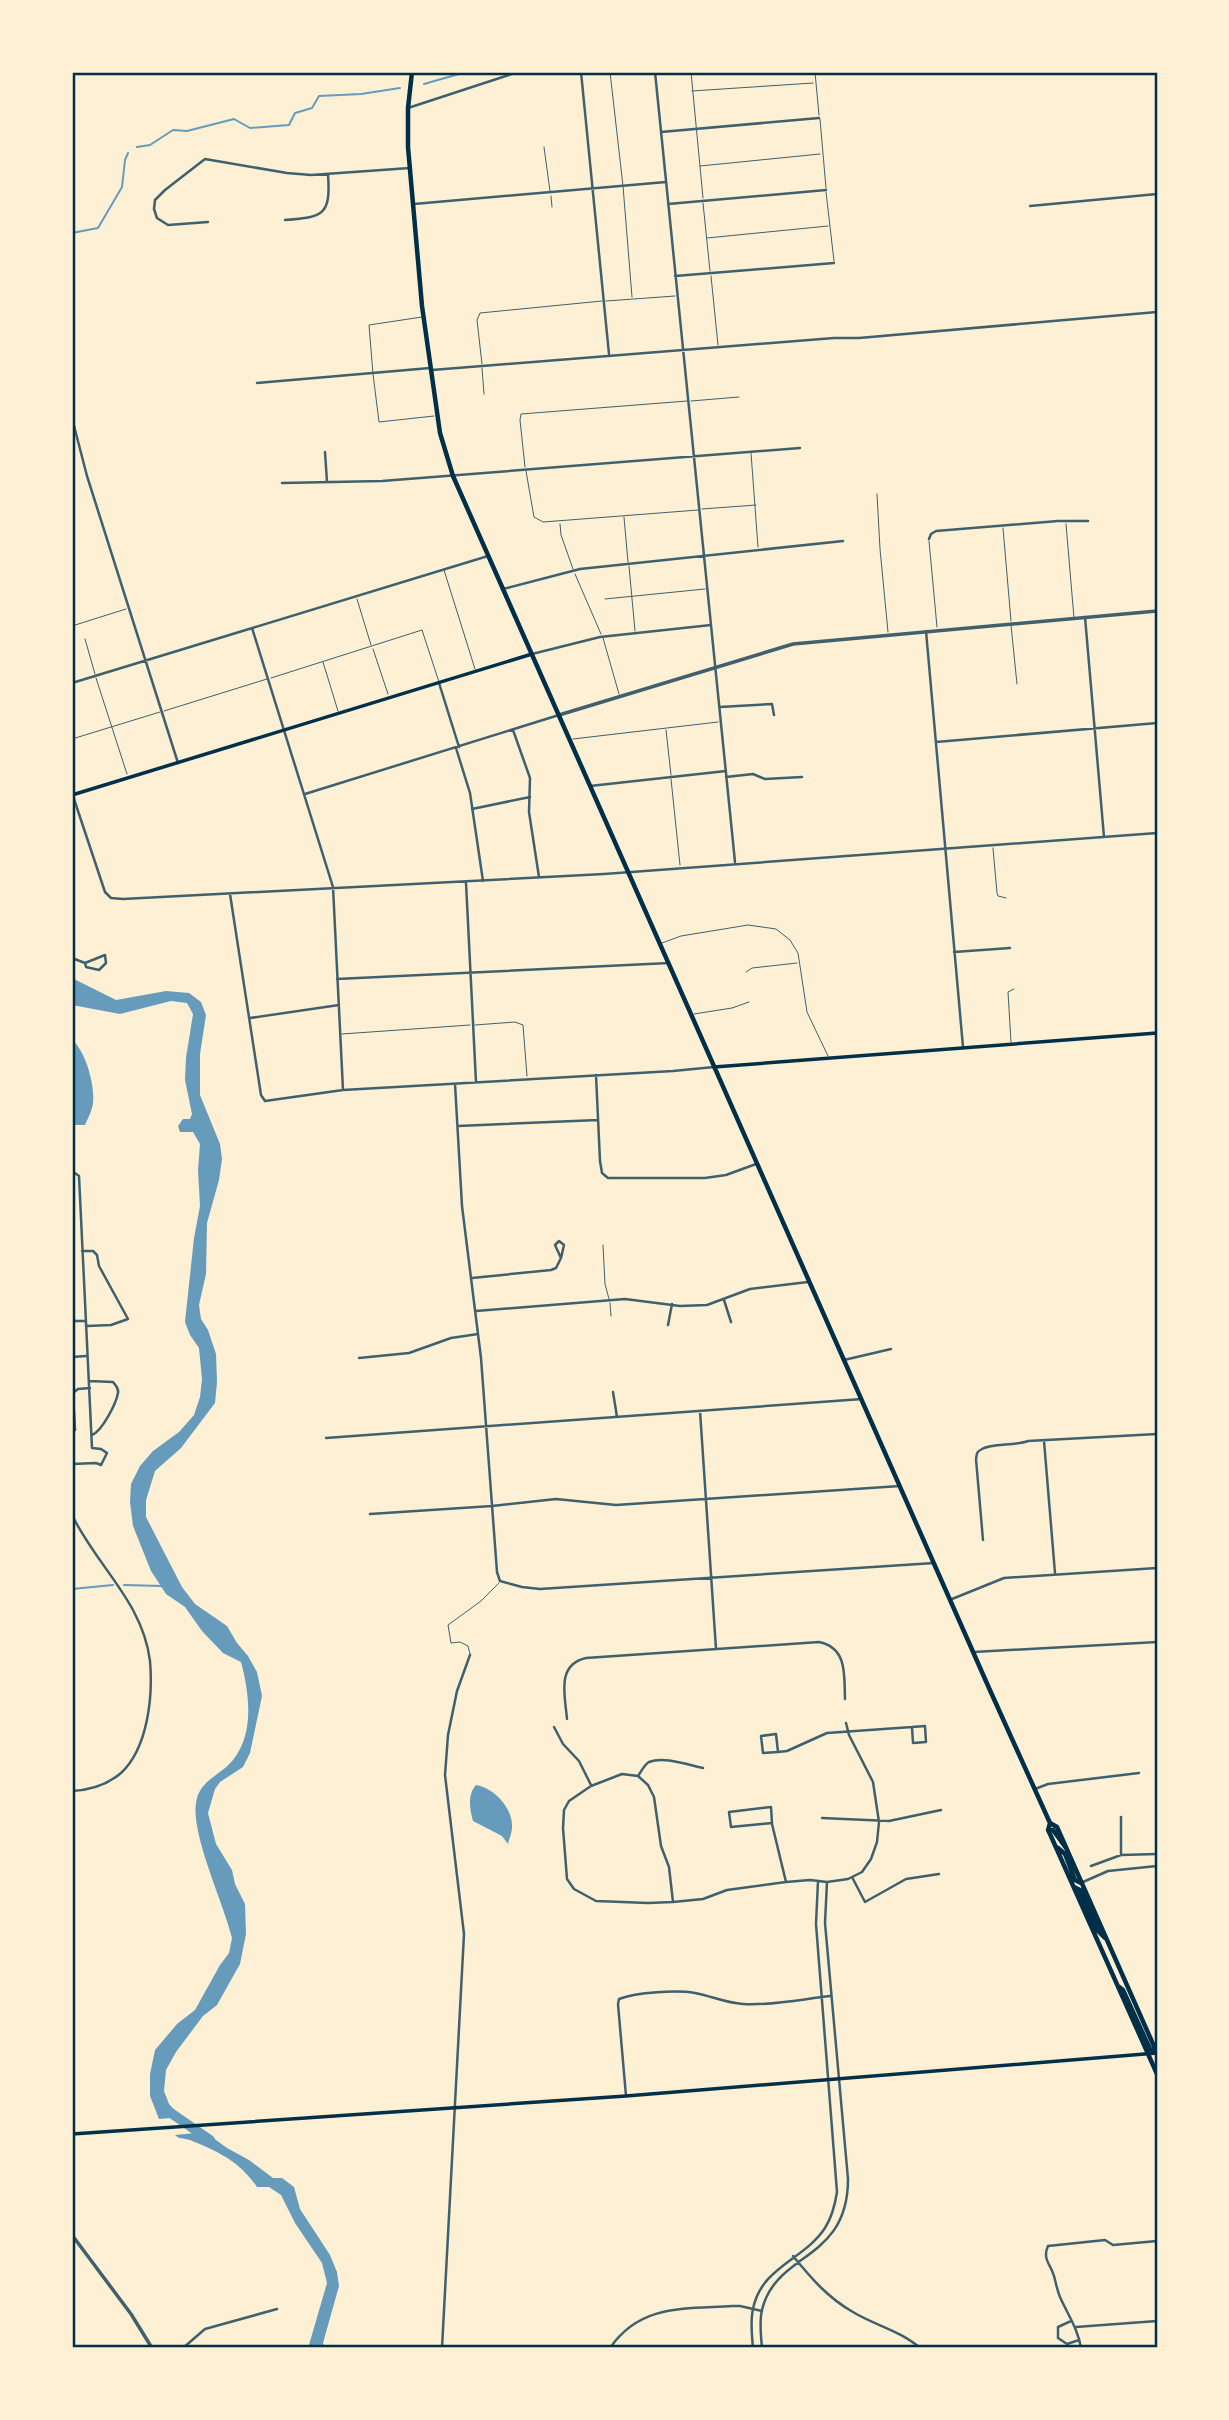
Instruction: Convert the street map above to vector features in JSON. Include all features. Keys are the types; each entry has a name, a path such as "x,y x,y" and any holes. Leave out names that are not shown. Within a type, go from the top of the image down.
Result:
{"main road":[{"path":"412,72 408,108 410,168 424,317 437,416 453,476 1050,1823 1048,1830 1157,2074"},
{"path":"72,793 532,654"},
{"path":"714,1067 1157,1032"},
{"path":"1050,1823 1057,1826 1157,2053"},
{"path":"1048,1830 1054,1830 1068,1850"},
{"path":"1055,1844 1065,1854 1075,1880 1082,1883"},
{"path":"1073,1887 1080,1890 1098,1931 1108,1941"},
{"path":"1117,1986 1123,1990 1150,2049 1157,2053"},
{"path":"72,2133 626,2096 1157,2053"}],"street":[{"path":"408,108 518,72"},
{"path":"581,72 610,355"},
{"path":"655,72 735,864"},
{"path":"661,132 819,118"},
{"path":"208,222 168,225 157,218 154,209 155,200 165,190 205,159 287,173 328,174 410,168"},
{"path":"285,220 310,218 322,211 328,202 328,174"},
{"path":"413,204 666,182"},
{"path":"668,204 826,190"},
{"path":"1030,206 1157,194"},
{"path":"675,276 834,263"},
{"path":"257,383 859,338 1157,312"},
{"path":"72,418 86,475 178,763"},
{"path":"282,483 382,481 800,447"},
{"path":"325,452 327,482"},
{"path":"929,540 931,534 936,531 1058,520 1088,521"},
{"path":"503,589 573,570 842,541"},
{"path":"72,683 488,556"},
{"path":"304,795 793,644 1157,611"},
{"path":"1084,617 1104,837"},
{"path":"532,654 603,637 711,625"},
{"path":"252,628 333,887 342,1090"},
{"path":"926,631 962,1047"},
{"path":"439,683 470,793 483,881"},
{"path":"719,708 772,704 774,715"},
{"path":"936,742 1157,723"},
{"path":"513,730 528,769 529,812 540,878"},
{"path":"590,786 726,771"},
{"path":"726,777 802,777"},
{"path":"72,793 103,886 111,898 540,878 1157,833"},
{"path":"472,810 530,797"},
{"path":"466,882 476,1082"},
{"path":"230,894 263,1100 342,1090 714,1067"},
{"path":"954,952 1010,948"},
{"path":"72,958 85,962 105,955 106,958 106,963 99,970 86,967 85,962"},
{"path":"337,979 669,963"},
{"path":"250,1018 338,1005"},
{"path":"596,1075 600,1161 605,1176 611,1179 705,1178 726,1175 757,1164"},
{"path":"455,1084 462,1206 476,1311 487,1427 496,1572 500,1581 540,1589 934,1563"},
{"path":"458,1126 598,1120"},
{"path":"72,1171 79,1176 92,1448 106,1451 103,1464 72,1464"},
{"path":"72,1318 86,1324 111,1325 128,1319 99,1266 97,1255 93,1251 82,1251"},
{"path":"471,1278 551,1270 556,1268 561,1258"},
{"path":"476,1311 625,1299 707,1305 750,1289 809,1282"},
{"path":"724,1300 731,1322"},
{"path":"668,1325 672,1304"},
{"path":"359,1358 409,1353 451,1338 478,1334"},
{"path":"844,1360 891,1349"},
{"path":"72,1357 88,1356"},
{"path":"89,1381 113,1382 118,1393 105,1422 98,1432 92,1435"},
{"path":"72,1430 75,1430 73,1393 78,1389 90,1388"},
{"path":"613,1392 617,1418"},
{"path":"326,1438 862,1399"},
{"path":"700,1411 716,1649"},
{"path":"983,1540 978,1453 984,1448 1044,1441 1157,1434"},
{"path":"1044,1441 1055,1575"},
{"path":"370,1514 556,1499 616,1505 900,1486"},
{"path":"72,1516 82,1537 137,1619 150,1660 150,1691 142,1736 130,1763 108,1782 95,1788 72,1791"},
{"path":"950,1600 1004,1578 1157,1568"},
{"path":"567,1719 564,1683 566,1671 571,1664 586,1658 819,1642 834,1648 841,1656 845,1699"},
{"path":"974,1652 1157,1642"},
{"path":"442,2348 464,1934 445,1775 448,1735 455,1701 470,1655"},
{"path":"673,1902 669,1867 661,1846 654,1797 648,1785 638,1776 622,1774 591,1786 569,1801 564,1810 567,1879 574,1889 596,1901 673,1902 704,1899 727,1890 786,1882 827,1882 852,1877 862,1871 872,1859 879,1822 873,1783 846,1723"},
{"path":"778,1752 776,1734 761,1736 763,1753 778,1752 787,1751 818,1735 848,1731 925,1726 926,1742 913,1743 912,1727"},
{"path":"554,1727 563,1744 579,1761 591,1786"},
{"path":"638,1776 646,1765 652,1762 671,1761 703,1768"},
{"path":"1035,1789 1048,1784 1139,1773"},
{"path":"772,1824 731,1827 729,1812 771,1807 772,1824 786,1882"},
{"path":"822,1818 879,1822 941,1810"},
{"path":"1121,1817 1121,1855"},
{"path":"1091,1866 1121,1855 1157,1854"},
{"path":"1082,1883 1108,1871 1157,1866"},
{"path":"852,1877 865,1902 906,1879 939,1874"},
{"path":"753,2348 753,2308 764,2284 824,2230 835,2208 837,2167 815,1908 818,1881"},
{"path":"762,2348 762,2312 771,2289 824,2244 845,2210 848,2179 824,1916 827,1882"},
{"path":"626,2096 619,1999 669,1992 695,1993 713,2000 745,2004 830,1996"},
{"path":"72,2235 127,2308 152,2348"},
{"path":"1081,2348 1076,2327 1055,2286 1046,2250 1051,2244 1105,2240 1113,2245 1157,2241"},
{"path":"793,2256 827,2295 853,2313 894,2332 920,2348"},
{"path":"610,2348 624,2330 654,2314 732,2306 753,2308 762,2312"},
{"path":"183,2348 205,2329 276,2309"},
{"path":"1071,2321 1058,2327 1058,2338 1067,2344 1080,2339"},
{"path":"1076,2327 1157,2321"}],"lane":[{"path":"610,72 632,299"},
{"path":"691,72 718,347"},
{"path":"815,72 834,263"},
{"path":"692,91 816,83"},
{"path":"544,147 552,207"},
{"path":"699,166 823,154"},
{"path":"707,238 831,226"},
{"path":"484,394 477,320 480,313 677,296"},
{"path":"424,317 369,325 379,422 437,416"},
{"path":"739,397 521,414 526,469 534,517 538,521 756,505"},
{"path":"751,451 758,550"},
{"path":"877,494 888,634"},
{"path":"624,515 635,633"},
{"path":"560,521 561,535 573,570 603,637 620,696"},
{"path":"1066,522 1074,618"},
{"path":"1003,526 1017,684"},
{"path":"929,540 937,629"},
{"path":"444,570 476,671"},
{"path":"606,599 707,589"},
{"path":"356,597 389,698"},
{"path":"72,626 129,608"},
{"path":"72,739 422,630 439,683"},
{"path":"85,639 110,727 128,778"},
{"path":"322,662 339,713"},
{"path":"570,739 720,722"},
{"path":"665,728 681,867"},
{"path":"992,846 998,896 1006,898"},
{"path":"660,944 670,939 748,925 776,929 790,940 798,953 807,1012 828,1058"},
{"path":"746,972 752,968 800,963"},
{"path":"1011,1044 1008,992 1014,989"},
{"path":"692,1014 732,1008 748,1002"},
{"path":"340,1034 521,1023 524,1027 527,1079"},
{"path":"603,1245 605,1284 611,1316"},
{"path":"470,1655 468,1646 460,1642 451,1643 448,1625 481,1601 500,1581"}],"water":[{"path":"72,978 116,1000 166,991 189,993 201,1002 206,1015 200,1054 200,1095 220,1144 222,1159 207,1223 206,1274 199,1305 201,1319 208,1330 216,1354 215,1403 181,1448 155,1471 146,1500 146,1517 182,1587 195,1604 227,1626 248,1656 257,1672 262,1696 250,1753 243,1767 220,1782 215,1789 208,1813 216,1844 232,1870 235,1884 245,1904 246,1934 240,1964 217,2005 203,2016 166,2070 164,2091 169,2104 181,2117 159,2119 150,2096 150,2074 155,2050 177,2024 195,2010 229,1953 232,1938 198,1833 196,1803 201,1789 233,1760 240,1749 245,1738 248,1699 241,1662 223,1653 202,1631 185,1607 166,1594 151,1571 133,1526 130,1502 131,1484 140,1466 194,1415 200,1397 202,1379 199,1348 185,1322 200,1206 200,1144 193,1132 180,1132 178,1126 183,1119 190,1119 192,1114 185,1080 193,1014 187,1003 171,1001 120,1014 72,1005"},
{"path":"72,1040 89,1069 93,1088 92,1106 85,1125 72,1125"},
{"path":"476,1785 489,1790 506,1806 512,1827 508,1844 502,1836 473,1821 470,1798"},
{"path":"205,2132 273,2178 282,2178 294,2187 300,2209 330,2255 337,2272 339,2286 323,2343 325,2348 311,2348 309,2345 327,2283 322,2263 295,2223 281,2195 269,2187 257,2187 243,2170 219,2153 175,2135"}],"waterway":[{"path":"424,84 466,72"},
{"path":"137,147 150,145 173,130 187,131 234,119 250,128 289,125 295,113 312,108 319,96 361,94 400,88"},
{"path":"72,233 98,228 122,187 128,153"},
{"path":"72,1589 113,1585"},
{"path":"124,1585 162,1586"},
{"path":"168,2111 210,2140"}]}
